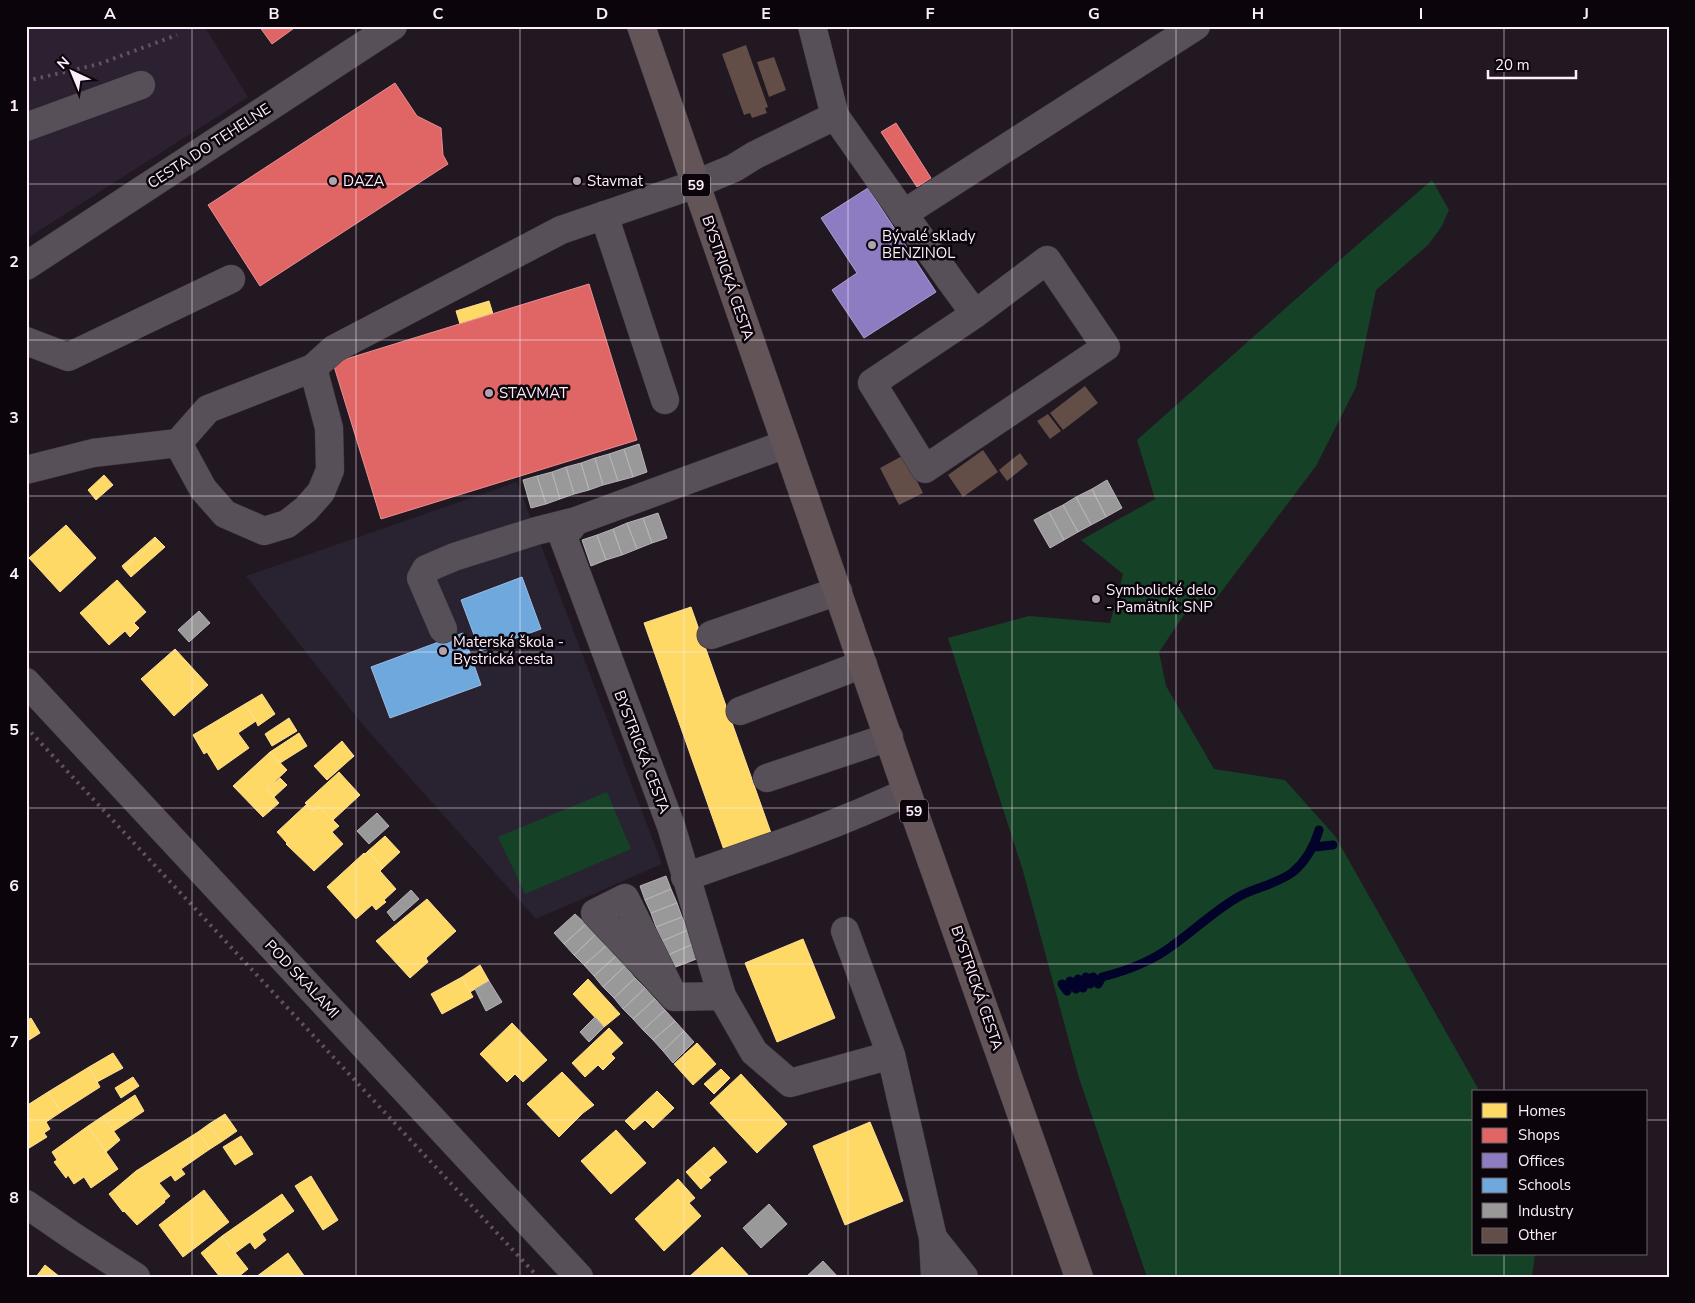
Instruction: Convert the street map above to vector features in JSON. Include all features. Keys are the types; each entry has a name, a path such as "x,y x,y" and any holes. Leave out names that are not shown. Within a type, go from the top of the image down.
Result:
{"main road":[{"name":"BYSTRICKÁ CESTA","path":"641,26 907,792 1079,1277"}],"street":[{"name":"CESTA DO TEHELNE","path":"26,266 393,26"},
{"path":"812,26 835,116 975,314"},
{"path":"903,214 1196,26"},
{"path":"26,127 141,84"},
{"path":"26,470 93,453 178,443 208,409 313,368 334,349 561,230 696,184 734,168 755,155 835,116"},
{"path":"604,215 666,400"},
{"path":"1047,260 1106,347 925,469 872,383 975,314 1047,260"},
{"path":"26,341 68,357 231,278"},
{"path":"178,443 203,489 224,514 264,531 287,524 306,509 321,492 330,470 329,428 313,368"},
{"path":"443,629 421,578 426,569 454,557 536,531 576,521 786,444"},
{"name":"BYSTRICKÁ CESTA","path":"576,521 563,537 670,826 722,996 754,1052 790,1083 891,1055"},
{"path":"711,635 838,591"},
{"path":"740,711 863,664"},
{"name":"POD SKALAMI","path":"26,682 579,1277"},
{"path":"767,778 889,737"},
{"path":"685,877 804,836 862,813 907,792"},
{"path":"845,931 891,1055 934,1238 934,1277"},
{"path":"674,997 722,996"},
{"path":"26,1204 136,1277"},
{"path":"934,1238 964,1277"}],"shaded area":[{"path":"26,26 204,26 248,97 26,239"},
{"name":"Materská škola - Bystrická cesta","path":"517,482 662,864 536,919 363,725 246,576"}],"green space":[{"path":"1432,180 1449,210 1442,226 1428,245 1376,290 1356,387 1316,466 1215,600 1194,600 1159,652 1166,686 1214,769 1285,780 1335,836 1479,1090 1472,1090 1472,1256 1535,1256 1532,1277 1147,1277 1079,1078 1023,871 948,638 1029,616 1110,623 1123,574 1081,540 1155,499 1137,440"},
{"path":"607,792 631,849 525,894 498,837"}],"building: Homes":[{"path":"489,301 493,314 460,324 456,311"},
{"path":"104,475 113,485 96,500 88,490"},
{"path":"66,525 96,558 60,592 29,558"},
{"path":"155,537 157,539 124,569 122,566"},
{"path":"157,539 165,547 131,577 124,569"},
{"path":"117,580 146,612 134,623 139,628 130,637 125,631 109,645 80,613"},
{"path":"691,607 771,833 724,850 644,623"},
{"path":"175,649 208,685 174,716 141,679"},
{"path":"262,694 275,714 258,726 245,704"},
{"path":"245,704 256,721 238,733 249,748 218,770 207,752 204,754 193,735"},
{"path":"289,718 297,731 272,746 265,734"},
{"path":"299,733 307,746 280,763 270,752"},
{"path":"342,741 354,756 327,780 314,766"},
{"path":"270,752 287,770 267,789 279,803 263,817 233,786"},
{"path":"339,772 360,795 333,820 319,806 313,811 305,803"},
{"path":"280,778 287,785 274,797 267,789"},
{"path":"307,804 313,811 319,806 339,826 332,832 343,844 314,871 286,844 277,832"},
{"path":"385,836 400,852 383,868 368,851"},
{"path":"368,851 383,868 380,871 396,889 384,900 386,902 376,910 372,905 356,919 327,887"},
{"path":"427,899 456,931 426,958 428,962 410,978 376,941"},
{"path":"803,939 835,1018 777,1042 745,963"},
{"path":"480,965 489,981 470,992 462,977"},
{"path":"462,977 473,997 442,1014 431,994"},
{"path":"588,979 620,1014 604,1027 573,994"},
{"path":"31,1018 40,1033 26,1042 26,1021"},
{"path":"512,1023 547,1060 523,1082 515,1074 507,1082 480,1054"},
{"path":"609,1028 623,1043 611,1054 615,1058 603,1070 598,1065 585,1077 572,1063"},
{"path":"697,1043 716,1064 693,1085 674,1064"},
{"path":"113,1053 123,1068 97,1082 89,1067"},
{"path":"89,1067 100,1087 61,1112 48,1092"},
{"path":"721,1069 730,1078 714,1094 704,1084"},
{"path":"562,1072 594,1105 583,1113 559,1137 527,1104"},
{"path":"741,1074 787,1124 757,1153 710,1103"},
{"path":"133,1077 139,1086 121,1098 115,1088"},
{"path":"657,1091 674,1108 653,1128 645,1120 634,1130 625,1121"},
{"path":"48,1092 61,1112 46,1122 50,1129 44,1133 47,1137 26,1150 26,1106"},
{"path":"135,1095 144,1111 114,1131 103,1116"},
{"path":"225,1114 237,1131 221,1142 209,1124"},
{"path":"103,1116 120,1140 106,1152 88,1126"},
{"path":"870,1122 903,1201 845,1225 813,1146"},
{"path":"209,1124 221,1142 210,1149 198,1132"},
{"path":"88,1126 118,1169 91,1188 84,1177 74,1184 68,1175 66,1178 54,1162 57,1160 52,1152"},
{"path":"616,1130 646,1163 611,1194 581,1161"},
{"path":"198,1132 210,1149 181,1169 185,1174 175,1181 171,1175 159,1183 170,1196 137,1225 123,1212 109,1194 136,1171"},
{"path":"241,1136 253,1154 235,1165 223,1147"},
{"path":"714,1147 727,1162 708,1178 695,1164"},
{"path":"695,1164 711,1180 701,1189 686,1172"},
{"path":"311,1176 338,1220 323,1230 295,1186"},
{"path":"678,1179 695,1198 689,1203 701,1216 664,1251 635,1219"},
{"path":"204,1190 229,1222 183,1257 159,1225"},
{"path":"282,1194 294,1211 262,1234 266,1240 255,1249 250,1242 235,1253 222,1236"},
{"path":"222,1236 248,1269 238,1277 220,1277 201,1253"},
{"path":"722,1247 750,1277 689,1277"},
{"path":"288,1253 305,1277 256,1277"},
{"path":"45,1265 60,1277 36,1277"}],"building: Shops":[{"path":"259,26 297,26 272,44"},
{"name":"DAZA","path":"395,83 417,116 441,128 443,155 448,164 260,286 208,205"},
{"path":"896,123 931,178 917,187 881,132"},
{"path":"589,284 637,440 381,519 333,363"}],"building: Offices":[{"name":"Bývalé sklady BENZINOL","path":"868,188 936,292 864,338 832,290 857,273 821,218"}],"building: Schools":[{"path":"522,577 541,629 480,651 461,600"},
{"path":"463,633 481,685 390,718 371,667"}],"building: Industry":[{"path":"639,444 647,472 633,477 624,449"},
{"path":"624,449 633,477 618,481 609,454"},
{"path":"609,454 618,481 603,485 595,458"},
{"path":"595,458 603,485 589,490 581,463"},
{"path":"581,463 589,490 574,494 566,467"},
{"path":"566,467 574,494 560,499 552,472"},
{"path":"552,472 560,499 546,504 537,476"},
{"path":"537,476 546,504 531,508 523,480"},
{"path":"1107,480 1122,508 1106,517 1092,489"},
{"path":"1092,489 1106,517 1091,525 1076,497"},
{"path":"1076,497 1091,525 1078,532 1063,505"},
{"path":"1063,505 1078,532 1064,540 1049,512"},
{"path":"1049,512 1064,540 1050,548 1034,520"},
{"path":"658,513 667,538 652,543 643,518"},
{"path":"643,518 652,543 637,549 627,523"},
{"path":"627,523 637,549 622,555 613,529"},
{"path":"613,529 622,555 606,560 597,535"},
{"path":"597,535 606,560 591,566 582,540"},
{"path":"199,611 210,623 189,642 178,630"},
{"path":"377,813 389,826 369,844 357,831"},
{"path":"666,876 671,889 645,900 640,886"},
{"path":"671,889 677,903 651,913 645,900"},
{"path":"411,890 419,899 394,921 387,912"},
{"path":"677,903 682,917 656,927 651,913"},
{"path":"575,914 586,924 564,944 554,933"},
{"path":"682,917 688,930 662,941 656,927"},
{"path":"586,924 596,934 574,955 564,944"},
{"path":"688,930 693,944 668,955 662,941"},
{"path":"596,934 606,946 584,965 574,955"},
{"path":"693,944 699,958 673,968 668,955"},
{"path":"606,946 616,956 594,976 584,965"},
{"path":"616,956 625,966 603,987 594,976"},
{"path":"625,966 635,978 614,998 603,987"},
{"path":"635,978 645,988 623,1009 614,998"},
{"path":"489,981 502,1002 486,1011 475,989"},
{"path":"645,988 655,999 633,1019 623,1009"},
{"path":"655,999 665,1010 643,1030 633,1019"},
{"path":"665,1010 675,1021 653,1040 643,1030"},
{"path":"595,1017 604,1027 589,1042 580,1032"},
{"path":"675,1021 684,1031 663,1051 653,1040"},
{"path":"684,1031 694,1042 673,1063 663,1051"},
{"path":"769,1204 787,1224 761,1248 743,1228"},
{"path":"823,1261 838,1277 806,1277"}],"building: Other":[{"path":"746,45 768,107 765,108 767,113 752,118 750,113 744,115 722,54"},
{"path":"774,57 786,90 769,97 757,62"},
{"path":"1085,386 1098,403 1063,430 1050,413"},
{"path":"1048,414 1061,431 1050,439 1037,421"},
{"path":"983,450 998,472 963,497 948,475"},
{"path":"1020,453 1028,464 1007,481 999,470"},
{"path":"904,455 923,493 899,505 880,468"}],"waterway":[{"path":"1062,984 1067,991 1070,981 1076,989 1078,979 1083,988 1086,977 1090,984 1093,977 1098,984 1102,977 1129,969 1156,956 1181,940 1231,901 1280,880 1293,872 1309,853 1319,830"},
{"path":"1314,847 1333,845"}],"railway":[{"path":"26,81 99,64 177,35"},
{"path":"26,727 538,1277"}],"place":[{"name":"DAZA","path":"333,181"},
{"name":"Stavmat","path":"577,181"},
{"name":"Bývalé sklady BENZINOL","path":"872,245"},
{"name":"STAVMAT","path":"489,393"},
{"name":"Symbolické delo - Pamätník SNP","path":"1096,599"},
{"name":"Materská škola - Bystrická cesta","path":"443,651"}]}
